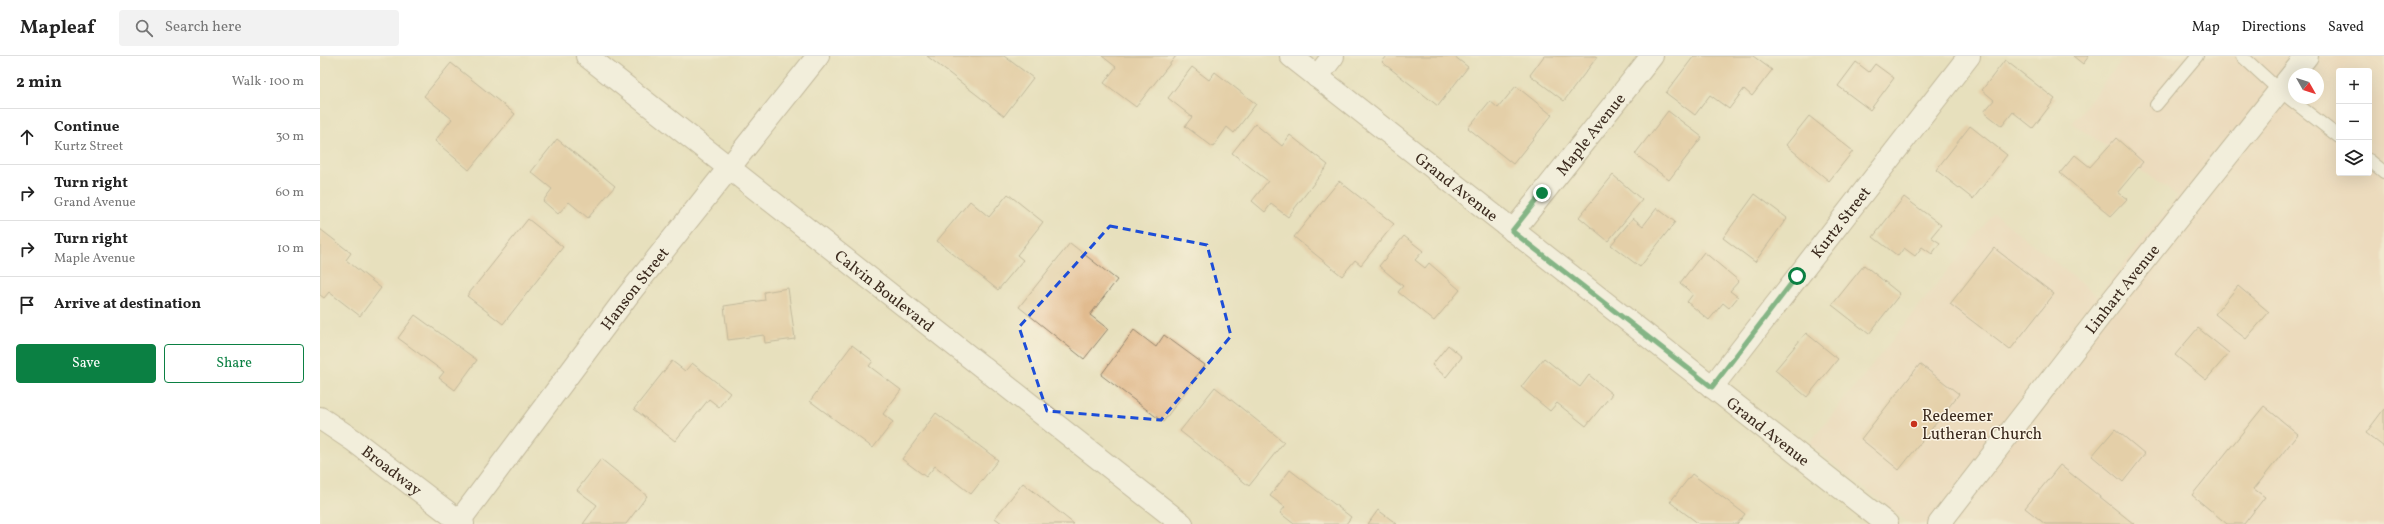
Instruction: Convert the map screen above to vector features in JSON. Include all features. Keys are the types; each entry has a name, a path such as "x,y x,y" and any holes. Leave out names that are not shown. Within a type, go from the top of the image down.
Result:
{"street":[{"name":"Calvin Boulevard","path":"587,56 1182,524"},
{"name":"Hanson Street","path":"460,523 628,295 818,56"},
{"name":"Grand Avenue","path":"1291,56 1887,524"},
{"path":"1317,77 1333,56"},
{"name":"Maple Avenue","path":"1512,231 1652,56"},
{"name":"Kurtz Street","path":"1712,387 1969,56"},
{"name":"Linhart Avenue","path":"1938,524 2110,303 2307,56"},
{"name":"Broadway","path":"320,418 460,523"}],"lane":[{"path":"2156,105 2197,56"},
{"path":"2249,58 2280,91 2336,135"},
{"path":"2372,162 2384,172"}],"highlighted area":[{"path":"1110,226 1207,245 1231,336 1161,420 1047,411 1019,327"}],"shaded area":[{"path":"2118,56 2384,56 2384,524 1910,524 1809,444 1994,213 2098,297 2178,196 2072,123 2122,60"}],"building":[{"path":"927,56 1004,56 1033,78 1004,116"},
{"path":"1102,56 1176,56 1136,107 1104,83 1116,67"},
{"path":"1387,56 1454,56 1468,67 1438,106 1382,62"},
{"path":"1544,56 1597,57 1564,101 1530,75"},
{"path":"1694,56 1753,56 1772,70 1752,96 1744,89 1729,109 1710,95 1695,115 1666,93"},
{"path":"2073,56 2089,56 2083,64"},
{"path":"2005,60 2055,99 2033,128 2013,112 2002,126 1984,112 1994,100 1982,90"},
{"path":"1856,62 1869,72 1875,64 1894,78 1870,110 1838,86"},
{"path":"451,63 515,114 469,170 435,141 452,119 424,96"},
{"path":"1192,67 1209,80 1215,72 1256,104 1234,133 1227,127 1213,147 1185,126 1192,117 1168,98"},
{"path":"1516,86 1552,115 1513,164 1468,128 1490,101 1498,108"},
{"path":"1668,111 1702,137 1669,180 1635,154"},
{"path":"1809,116 1853,151 1829,181 1786,145"},
{"path":"1255,124 1282,146 1290,135 1328,165 1288,217 1271,204 1265,212 1252,201 1268,181 1232,153"},
{"path":"1970,126 2007,155 1973,199 1936,170"},
{"path":"2116,138 2143,162 2118,192 2127,199 2111,216 2060,173 2075,155 2090,167"},
{"path":"557,139 615,186 588,218 569,202 558,214 543,201 552,189 531,172"},
{"path":"1613,175 1642,200 1608,241 1579,217"},
{"path":"1339,181 1394,224 1361,265 1355,260 1342,276 1294,237"},
{"path":"1008,194 1043,222 1017,255 1023,260 998,290 937,241 970,201 989,217"},
{"path":"1755,194 1787,218 1755,262 1723,238"},
{"path":"1904,197 1941,225 1931,237 1940,243 1932,254 1922,247 1915,256 1904,248 1898,256 1873,237"},
{"path":"1657,208 1675,222 1640,267 1611,245 1633,218 1643,226"},
{"path":"528,219 563,247 503,324 467,296"},
{"path":"320,229 351,253 346,260 381,288 360,316 329,292 324,298 320,295"},
{"path":"1404,236 1423,251 1415,260 1425,268 1429,263 1460,290 1434,321 1398,292 1403,286 1379,266"},
{"path":"1070,243 1117,280 1090,315 1108,329 1084,359 1019,307"},
{"path":"1994,248 2054,294 2010,350 1950,304"},
{"path":"1704,252 1739,281 1730,291 1738,297 1729,308 1723,303 1709,320 1687,302 1693,294 1680,283"},
{"path":"1864,265 1900,294 1869,334 1832,305"},
{"path":"2238,286 2269,312 2246,339 2215,314"},
{"path":"788,288 795,339 765,343 764,335 728,340 724,306 765,300 764,292"},
{"path":"415,315 477,360 455,390 439,378 444,372 398,338"},
{"path":"2198,328 2229,353 2206,380 2175,355"},
{"path":"1134,330 1156,347 1164,335 1205,365 1163,422 1101,375"},
{"path":"1806,333 1838,359 1807,397 1775,370"},
{"path":"852,345 873,361 869,366 901,390 883,414 893,422 873,448 810,401"},
{"path":"1448,345 1462,357 1446,377 1432,365"},
{"path":"1544,358 1580,387 1589,375 1612,394 1586,426 1557,403 1550,411 1521,387"},
{"path":"672,361 685,371 692,363 730,393 719,407 709,399 675,441 634,409"},
{"path":"1920,364 1959,394 1899,470 1861,439"},
{"path":"1215,387 1284,442 1249,486 1180,431"},
{"path":"2264,406 2298,434 2254,489 2265,497 2244,524 2227,524 2192,495"},
{"path":"2384,409 2384,447 2366,433"},
{"path":"936,413 998,460 971,494 935,466 926,477 902,459"},
{"path":"2115,429 2145,454 2123,482 2092,456"},
{"path":"601,459 647,496 626,524 583,524 597,505 577,490"},
{"path":"2060,465 2134,524 2045,524 2025,508"},
{"path":"1290,470 1351,517 1346,524 1294,524 1280,513 1285,507 1270,496"},
{"path":"1692,474 1745,514 1737,524 1699,524 1670,502"},
{"path":"1023,483 1074,524 1003,524 995,518"},
{"path":"1378,510 1397,524 1368,524"}],"place":[{"name":"Redeemer Lutheran Church","path":"1914,424"}],"route":[{"path":"1542,193 1512,231 1712,387 1797,276"}]}
